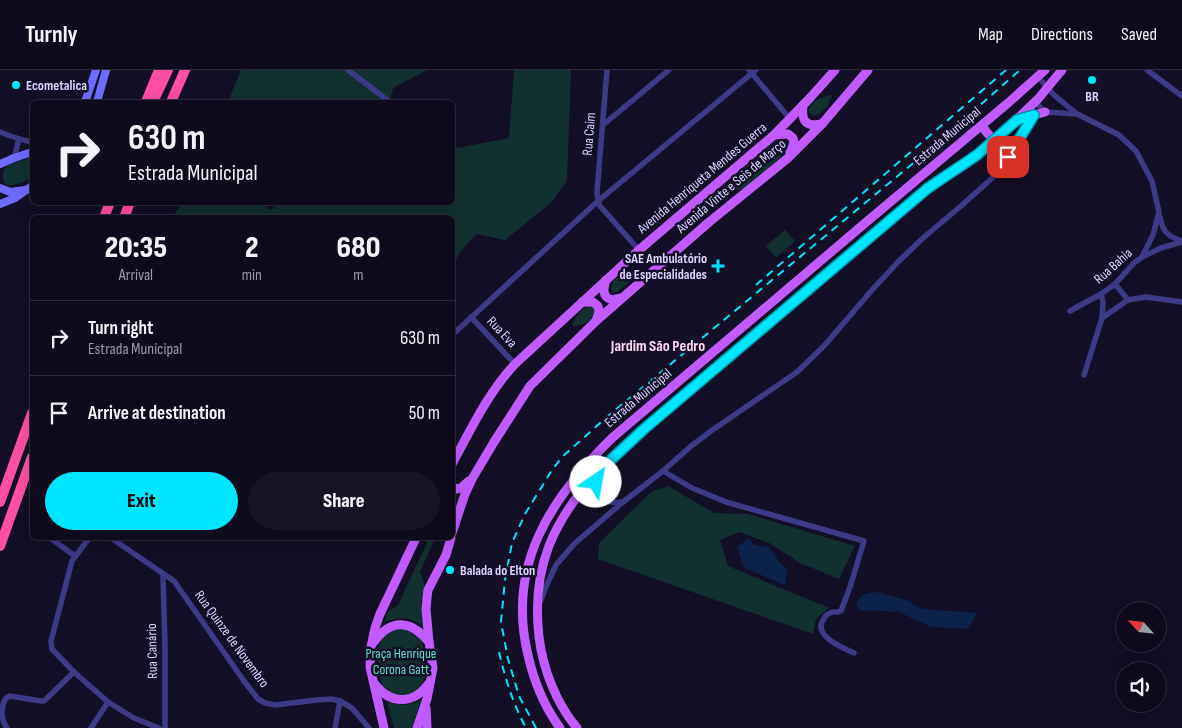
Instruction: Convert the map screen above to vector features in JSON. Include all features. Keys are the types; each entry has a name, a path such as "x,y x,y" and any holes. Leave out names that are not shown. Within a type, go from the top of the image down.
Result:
{"highway":[{"path":"147,100 159,70"},
{"path":"154,100 168,70"},
{"path":"172,100 185,70"},
{"path":"0,502 30,419"},
{"path":"0,546 30,463"}],"main road":[{"name":"Avenida Henriqueta Mendes Guerra","path":"455,458 490,396 515,364 638,250 774,135 835,70"},
{"name":"Avenida Vinte e Seis de Março","path":"455,524 472,478 530,386 596,321 712,219 788,158 822,124 868,70"},
{"name":"Estrada Municipal","path":"560,728 542,701 524,642 522,623 524,587 537,537 548,516 575,477 612,438 1045,70"},
{"path":"576,728 558,699 543,661 538,610 541,568 551,541 576,498 600,470 644,429 928,188 969,161 994,141 1036,101 1062,70"},
{"path":"1035,79 1040,93 1036,101"},
{"path":"917,180 931,172 984,129 1002,112 1008,103"},
{"path":"804,105 803,116 806,123 813,126 822,124"},
{"path":"1017,120 1045,112"},
{"path":"984,129 994,141"},
{"path":"774,135 788,134 793,138 794,143 788,158"},
{"path":"608,277 604,287 606,297 612,300 624,297"},
{"path":"582,302 593,302 598,306 600,312 596,321"},
{"path":"455,488 461,488 472,478"},
{"path":"384,728 370,667 370,647 374,628 415,540"},
{"path":"417,728 427,699 433,668 426,609 428,590 446,555 450,540"},
{"path":"370,647 381,632 390,626 398,625 412,628 429,642"},
{"path":"373,681 386,696 400,699 416,696 431,680"},
{"path":"427,699 427,728"}],"street":[{"path":"87,100 96,70"},
{"path":"98,100 106,70"},
{"path":"348,70 387,100"},
{"name":"Rua Caim","path":"598,201 597,192 607,70"},
{"path":"603,124 669,70"},
{"path":"1147,70 1182,96"},
{"path":"455,332 598,201 752,71 790,119"},
{"path":"1035,79 1048,87 1054,95 1077,114"},
{"path":"1036,101 1045,112 1077,114"},
{"name":"Rua Bahia","path":"1070,311 1115,284 1142,257 1154,235 1159,212 1152,181 1136,151 1119,135 1077,114"},
{"path":"538,610 552,572 561,558 574,544 690,447 797,372 810,360 898,262 1000,172 1034,115"},
{"path":"0,132 30,142"},
{"path":"14,158 19,139"},
{"path":"0,164 30,153"},
{"path":"0,188 14,192 30,188"},
{"path":"0,204 15,198 30,188"},
{"path":"598,201 600,206 638,250"},
{"path":"1159,212 1163,230 1182,241"},
{"path":"1142,257 1182,241"},
{"path":"1115,284 1128,300"},
{"path":"1084,375 1102,318 1103,302 1101,294"},
{"path":"1102,318 1128,300 1146,297 1182,302"},
{"name":"Rua Eva","path":"471,317 515,364"},
{"path":"600,470 596,482 600,495 611,503 623,502"},
{"path":"663,471 687,486 726,502 864,541 842,608 838,613 831,612 826,615 821,623 821,627 827,637 834,643 854,653"},
{"path":"53,540 75,556"},
{"path":"87,540 72,561 51,641 52,649 74,672 108,702 134,718 159,728"},
{"name":"Rua Quinze de Novembro","path":"114,540 178,585 238,674 258,699 275,705 331,699 340,701"},
{"name":"Rua Canário","path":"163,574 165,728"},
{"path":"7,728 3,724 2,707 6,696 44,701 74,672"},
{"path":"335,728 340,701 352,708 369,728"},
{"path":"91,728 108,702"}],"green space":[{"path":"241,70 427,70 393,88 390,100 229,100"},
{"path":"514,70 571,70 567,180 552,202 505,240 477,234 460,252 455,261 455,215 174,215 181,205 262,205 271,210 277,205 455,205 455,142 457,148 509,138"},
{"path":"832,95 828,105 821,112 814,116 808,111 818,100"},
{"path":"777,140 787,142 786,153 744,189 725,192 732,178"},
{"path":"30,157 30,179 13,185 6,184 3,180 3,173 6,167"},
{"path":"785,230 795,241 776,258 766,246"},
{"path":"631,271 629,282 617,292 613,292 611,288 615,278 620,274"},
{"path":"591,304 596,306 591,319 581,325 572,326 579,313"},
{"path":"668,486 714,513 748,514 855,546 839,579 800,563 769,543 739,532 720,540 728,566 829,608 816,619 813,634 598,559 599,543 651,492"},
{"path":"428,540 434,540 420,572 425,589 421,602 424,627 405,618 384,622 388,612 398,605"},
{"name":"Praça Henrique Corona Gatt","path":"399,629 407,630 422,640 425,662 422,684 412,694 403,696 394,695 383,690 378,662 381,641 388,634"},
{"path":"421,700 412,728 394,728 387,702 404,705"}],"water":[{"path":"749,538 754,545 769,547 781,564 788,569 785,585 744,568 737,547"},
{"path":"877,592 909,601 918,608 978,613 967,629 931,627 899,612 859,610 856,603 862,596"}],"railway":[{"path":"756,285 1006,70"},
{"path":"536,728 519,696 508,659 501,622 505,580 512,543 525,514 552,470 562,457 608,416 923,155 1020,70"},
{"path":"499,652 510,691 526,728"}],"place":[{"name":"BR","path":"1092,80"},
{"name":"Ecometalica","path":"16,85"},
{"name":"SAE Ambulatório de Especialidades","path":"718,266"},
{"name":"Balada do Elton","path":"450,570"}],"district":[{"name":"Jardim São Pedro","path":"658,346"}],"route":[{"path":"596,482 600,470 644,429 928,188 953,173 977,155 1017,120 1034,115 1008,157"}]}
